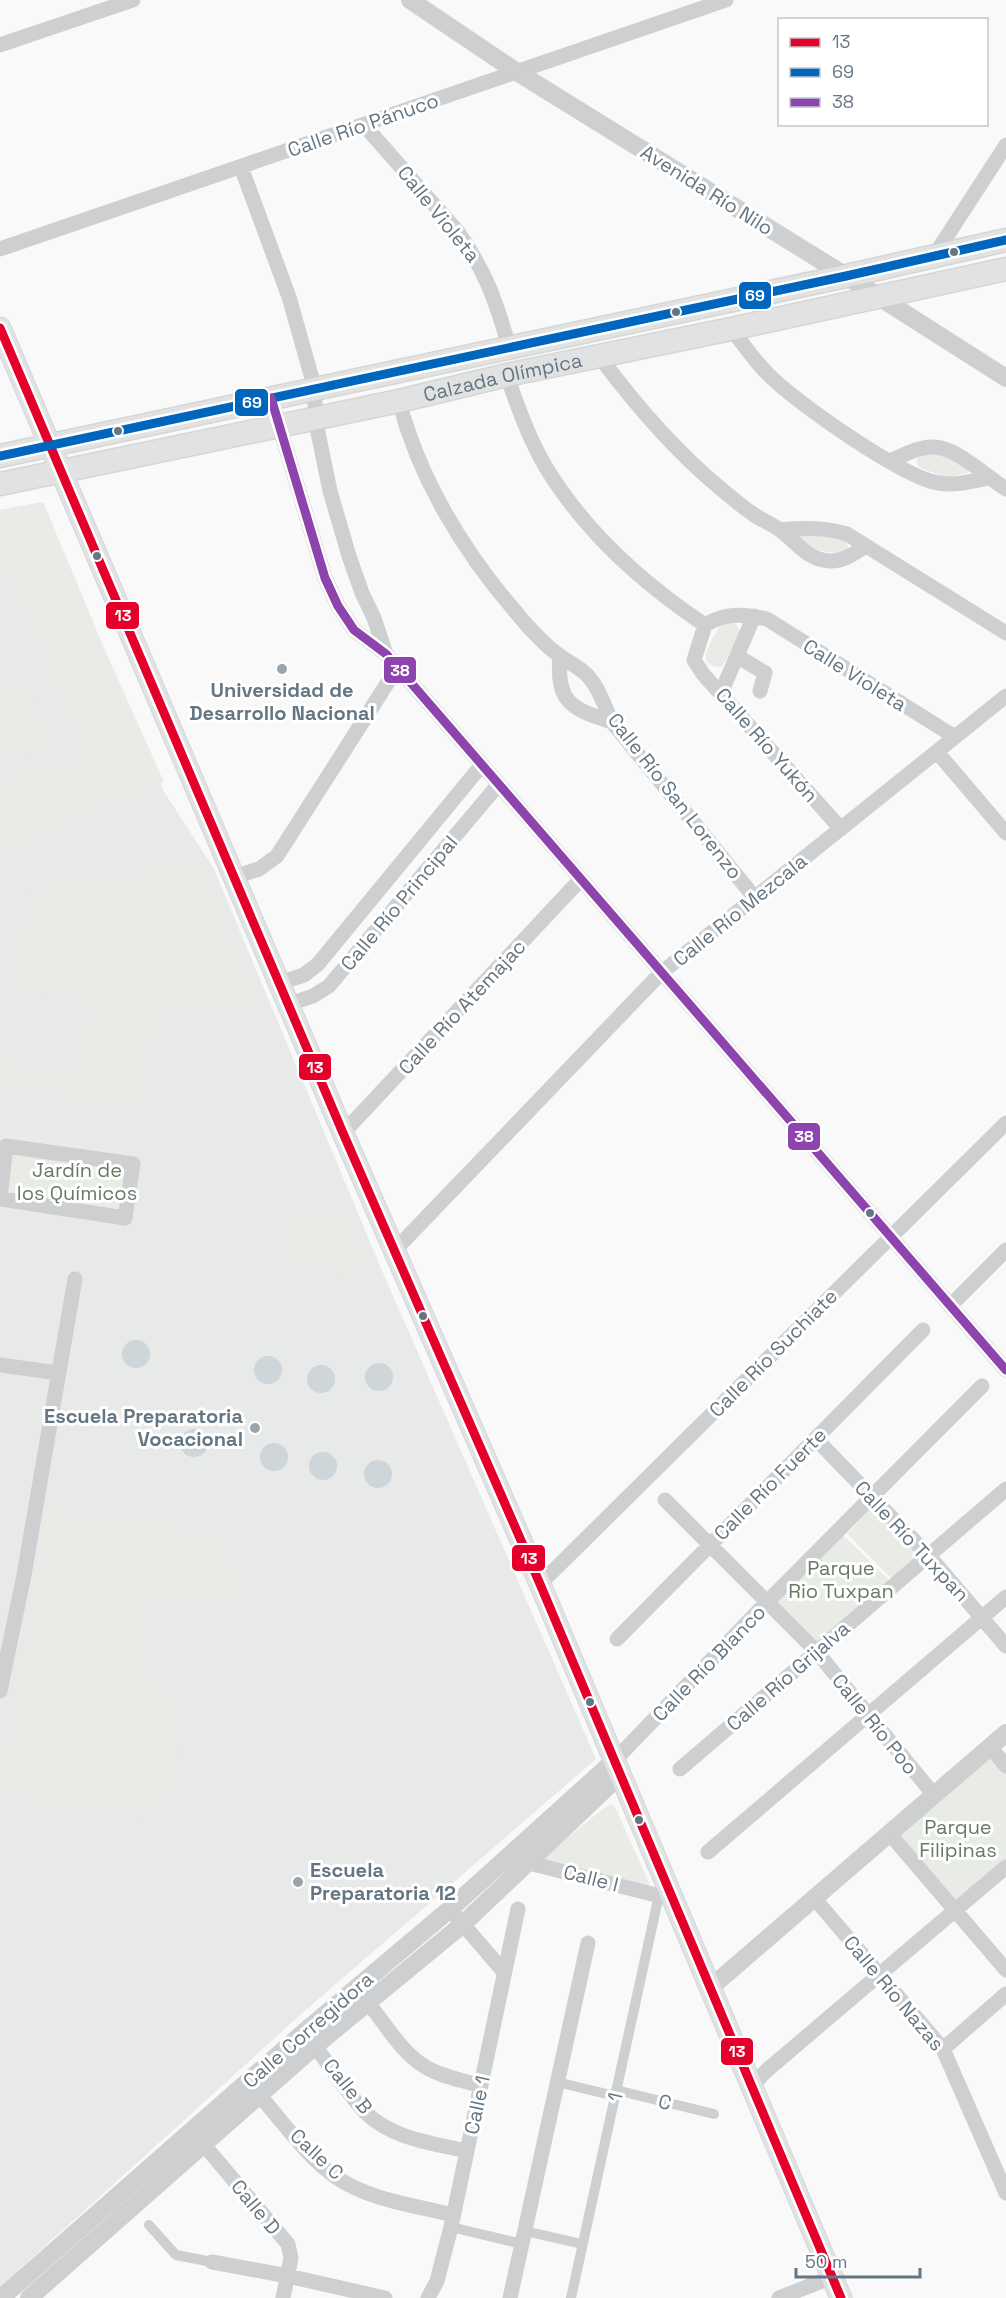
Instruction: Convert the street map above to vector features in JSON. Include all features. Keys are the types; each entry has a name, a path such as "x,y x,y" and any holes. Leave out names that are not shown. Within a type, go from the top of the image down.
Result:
{"main road":[{"name":"Calzada Olímpica","path":"0,456 1006,240"},
{"name":"Calzada Olímpica","path":"0,484 399,401 507,375 1006,269"},
{"path":"0,328 343,1133 540,1584 617,1768 665,1897 710,1988 841,2298"}],"street":[{"path":"1,41 133,0"},
{"name":"Avenida Río Nilo","path":"410,0 517,72 1006,378"},
{"name":"Calle Río Pánuco","path":"0,249 726,0"},
{"name":"Calle Violeta","path":"364,125 458,232 470,249 490,287 509,347"},
{"path":"934,256 1006,145"},
{"path":"241,167 290,297 315,389 315,418 330,490 349,556 386,654"},
{"path":"731,329 766,373 789,393 830,423 890,461 936,483 954,484 988,478"},
{"path":"599,356 627,393 718,487 754,515 780,530 804,553 829,561 838,560 851,556 866,546"},
{"path":"507,375 521,418 544,464 581,516 625,563 672,603 705,625 724,616 754,616 721,693"},
{"path":"271,398 325,578 338,606 354,630 386,654 950,1306 1005,1366"},
{"name":"Calle Río San Lorenzo","path":"399,401 408,435 427,477 456,530 482,568 515,611 560,656 578,667 591,679 602,695 612,722 755,898"},
{"path":"890,461 921,448 935,447 955,454 1006,489"},
{"path":"780,530 807,527 827,528 847,534 1006,633"},
{"name":"Calle Violeta","path":"754,616 767,619 955,737"},
{"name":"Calle Río Yukón","path":"705,625 694,660 841,829"},
{"path":"560,656 559,680 565,696 584,713 612,722"},
{"path":"737,656 765,673 760,691"},
{"path":"234,877 259,869 277,855 397,668"},
{"name":"Calle Río Mezcala","path":"394,1251 661,973 1006,696"},
{"path":"937,752 1006,833"},
{"name":"Calle Río Principal","path":"279,983 304,975 318,964 481,766"},
{"name":"Calle Río Principal","path":"288,1004 313,996 329,986 498,785"},
{"name":"Calle Río Atemajac","path":"343,1133 580,880"},
{"name":"Calle Río Suchiate","path":"540,1584 1006,1123"},
{"path":"6,1146 133,1164 125,1218 0,1198 6,1146"},
{"path":"950,1306 1006,1250"},
{"path":"0,1691 24,1575 75,1279"},
{"name":"Calle Río Fuerte","path":"617,1639 923,1330"},
{"path":"0,1365 58,1373"},
{"name":"Calle Río Blanco","path":"617,1768 767,1602 982,1386"},
{"name":"Calle Río Tuxpan","path":"816,1439 928,1555 1006,1646"},
{"name":"Calle Río Grijalva","path":"680,1770 1006,1489"},
{"name":"Calle Río Poo","path":"665,1500 816,1652 934,1795"},
{"path":"708,1852 1006,1597"},
{"path":"710,1988 1006,1733"},
{"path":"990,1747 1006,1766"},
{"name":"Calle Corregidora","path":"31,2292 97,2214 309,2040 515,1850 557,1823 617,1768"},
{"name":"Calle Corregidora","path":"1,2298 31,2292 109,2229 260,2096 309,2040 368,2003 463,1924 529,1863 557,1823"},
{"path":"889,1833 1006,1970"},
{"name":"Calle I","path":"515,1850 529,1863 665,1897"},
{"path":"752,2086 766,2071 1006,1867"},
{"path":"471,1890 484,1904"},
{"name":"1","path":"571,2298 616,2093 665,1897"},
{"name":"Calle Río Nazas","path":"814,1898 943,2049 1006,2193"},
{"path":"450,1909 504,1972"},
{"name":"Calle 1","path":"428,2298 437,2282 452,2221 518,1909"},
{"path":"510,2298 588,1943"},
{"path":"943,2049 1006,1994"},
{"path":"368,2003 409,2054 423,2066 482,2086"},
{"name":"Calle B","path":"309,2040 366,2112 385,2127 407,2137 467,2151"},
{"name":"C","path":"557,2082 714,2114"},
{"name":"Calle C","path":"260,2096 318,2162 335,2176 356,2188 452,2221"},
{"name":"Calle D","path":"204,2145 288,2244 291,2258 288,2276"},
{"path":"97,2214 109,2229"},
{"path":"452,2221 523,2237 582,2244"},
{"path":"149,2225 176,2255 288,2276 385,2298"},
{"path":"283,2298 288,2276"},
{"path":"779,2298 832,2277"}],"shaded area":[{"path":"43,502 163,790 214,869 383,1273 596,1759 300,2015 0,2287 0,510"},
{"path":"136,1340 146,1344 150,1354 146,1364 136,1368 126,1364 122,1354 126,1344"},
{"path":"268,1356 278,1360 282,1370 278,1380 268,1384 258,1380 254,1370 258,1360"},
{"path":"379,1363 389,1367 393,1377 389,1387 379,1391 369,1387 365,1377 369,1367"},
{"path":"321,1365 331,1369 335,1379 331,1389 321,1393 311,1389 307,1379 311,1369"},
{"path":"194,1429 204,1433 208,1443 204,1453 194,1457 184,1453 180,1443 184,1433"},
{"path":"274,1443 284,1447 288,1457 284,1467 274,1471 264,1467 260,1457 264,1447"},
{"path":"323,1452 333,1456 337,1466 333,1476 323,1480 313,1476 309,1466 313,1456"},
{"path":"378,1460 388,1464 392,1474 388,1484 378,1488 368,1484 364,1474 368,1464"}],"green space":[{"path":"936,448 970,470 967,473 946,478 919,467 916,461 919,457"},
{"path":"43,502 100,639 164,782 0,851 0,781 47,760 55,779 89,764 50,672 53,670 31,618 28,619 0,554 0,510"},
{"path":"798,535 838,537 847,543 848,548 843,553 831,553 806,544"},
{"path":"732,621 741,633 721,667 712,666 707,662 706,657 710,643 721,624"},
{"path":"24,684 49,742 4,761 0,752 0,694"},
{"path":"198,863 266,1016 156,1015 144,1108 8,1089 6,1080 0,1078 0,1061 79,1072 91,1000 11,986 29,896 59,884"},
{"name":"Jardín de los Químicos","path":"0,1132 127,1152 116,1226 0,1208"},
{"path":"292,1216 344,1218 368,1269 350,1273 287,1266"},
{"path":"875,1504 923,1554 892,1579 847,1534"},
{"path":"46,1509 221,1533 228,1564 236,1582 233,1601 151,1590 141,1676 156,1682 155,1693 172,1700 171,1710 175,1710 177,1777 171,1778 154,1818 0,1794"},
{"name":"Parque Rio Tuxpan","path":"841,1533 890,1581 817,1643 773,1603"},
{"name":"Parque Filipinas","path":"990,1747 1006,1766 1006,1867 955,1910 889,1833"},
{"path":"612,1804 650,1885 649,1889 539,1860"}],"transit line":[{"name":"69","path":"0,456 1006,240"},
{"name":"13","path":"0,328 343,1133 540,1584 841,2298"},
{"name":"38","path":"271,398 325,578 338,606 354,630 386,654 1006,1370"}],"place":[{"name":"Universidad de Desarrollo Nacional","path":"282,669"},
{"name":"Escuela Preparatoria Vocacional","path":"255,1428"},
{"name":"Escuela Preparatoria 12","path":"298,1882"}]}
